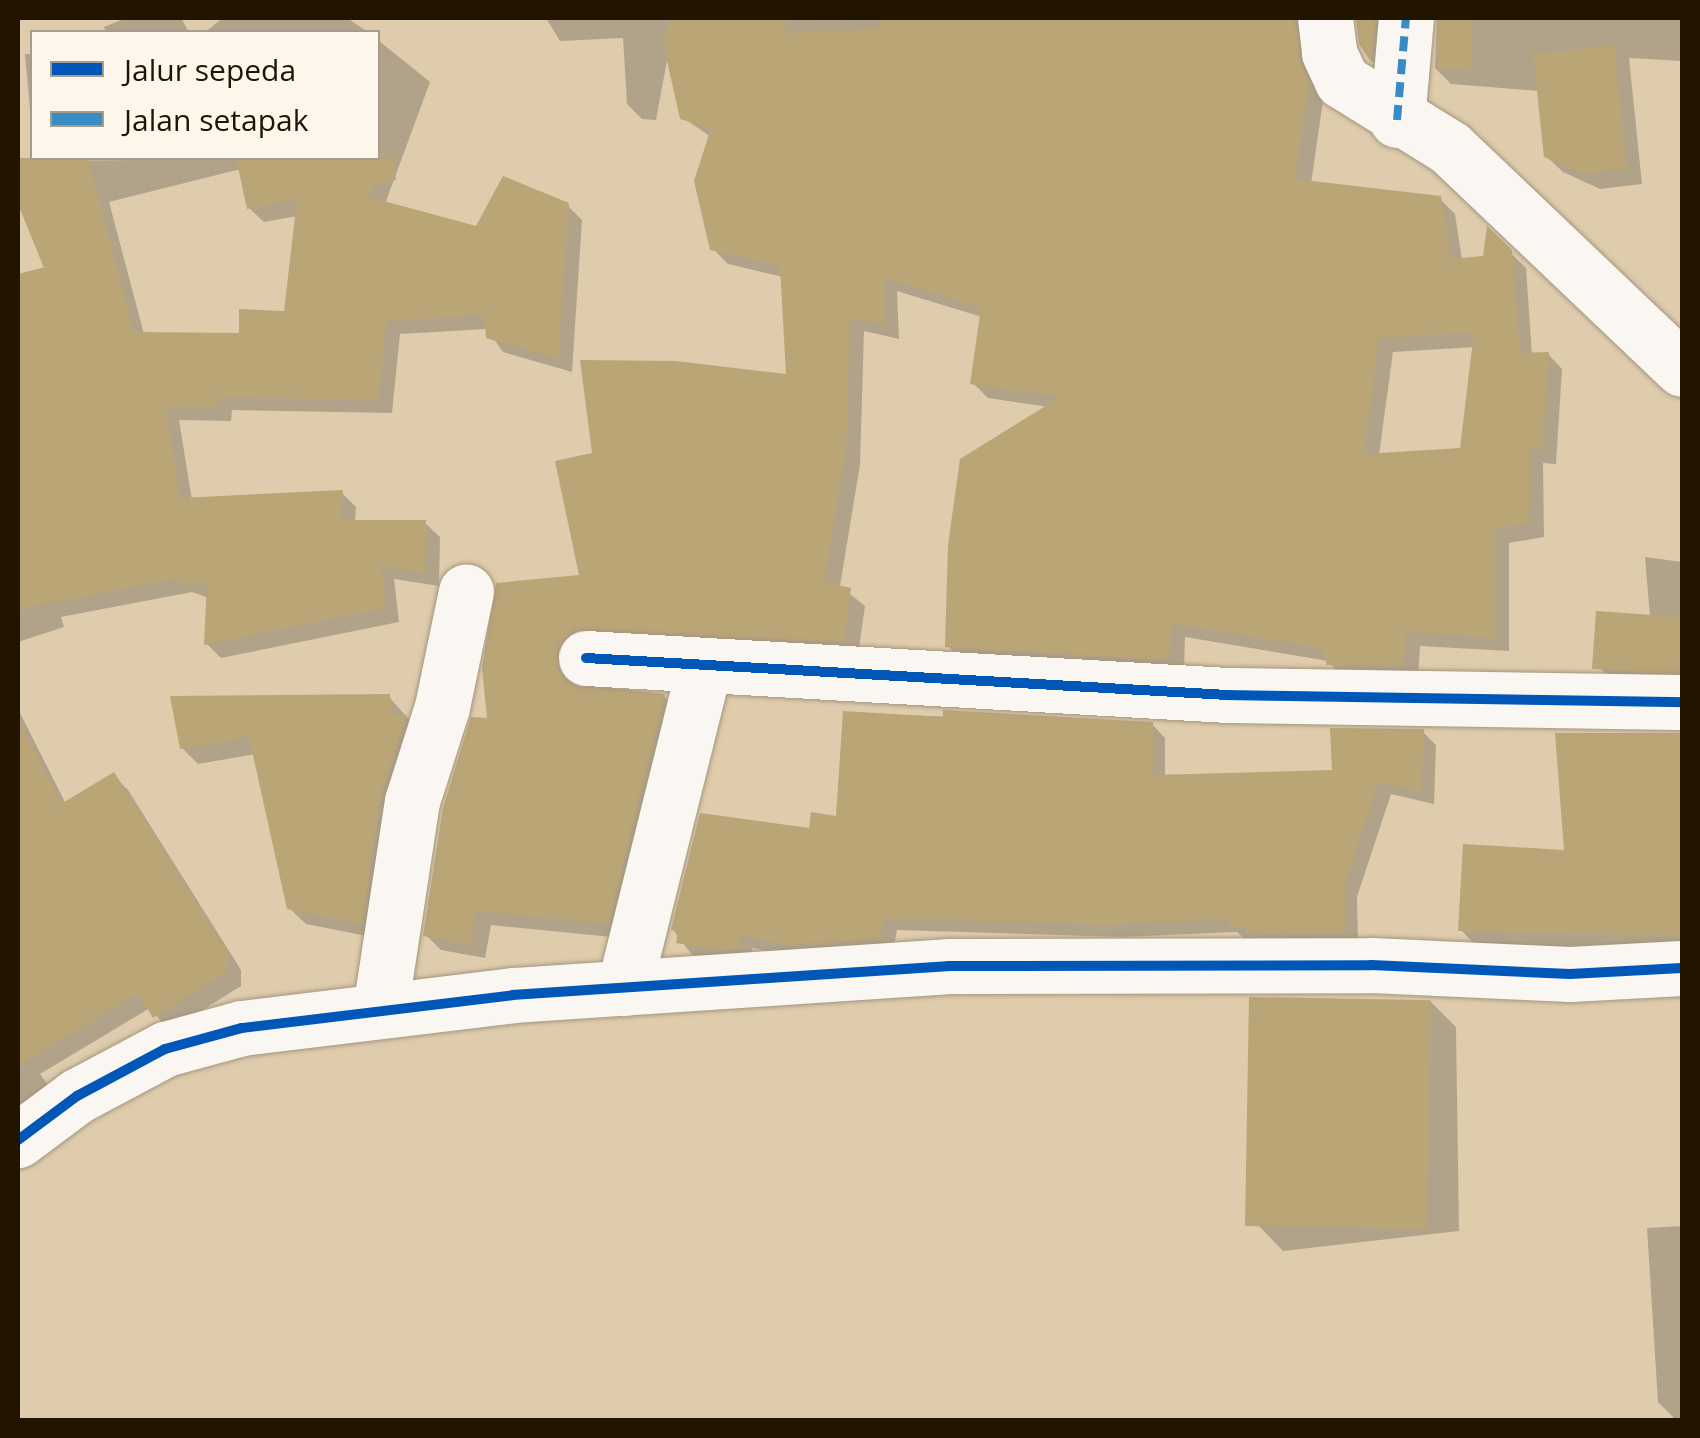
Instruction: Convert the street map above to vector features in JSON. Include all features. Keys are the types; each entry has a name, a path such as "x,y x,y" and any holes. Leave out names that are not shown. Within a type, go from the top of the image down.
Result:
{"street":[{"path":"1324,18 1329,53 1342,81 1397,120 1450,148 1682,369"},
{"path":"1397,120 1406,18"},
{"path":"380,1010 412,801 442,707 466,591"},
{"path":"586,658 1228,695 1682,702"},
{"path":"624,988 704,666"},
{"path":"18,1140 77,1096 165,1049 242,1028 380,1010 624,988 949,966 1371,965 1570,974 1682,968"}],"building":[{"path":"671,18 786,18 784,33 881,28 880,18 1294,18 1309,84 1295,179 1441,196 1451,259 1483,256 1487,226 1512,250 1520,353 1549,352 1542,451 1529,449 1530,522 1495,528 1495,638 1406,632 1404,666 1327,665 1322,648 1171,624 1170,655 1157,660 945,647 948,545 960,459 1060,397 970,384 981,308 884,278 885,325 850,318 846,449 824,582 851,588 844,642 571,631 555,655 568,683 665,694 608,924 477,911 470,945 423,936 443,808 471,717 487,718 482,668 496,583 579,575 555,461 592,453 580,360 676,361 786,374 780,266 710,250 694,181 711,128 680,119 663,43","holes":["1474,332 1460,448 1364,454 1379,338"]},
{"path":"1356,18 1375,18 1371,62 1359,44"},
{"path":"1437,18 1471,18 1471,69 1437,69"},
{"path":"1614,45 1627,169 1582,174 1544,157 1533,54"},
{"path":"18,158 89,160 134,332 239,333 239,309 284,311 297,199 247,209 236,160 394,158 396,180 373,185 369,197 476,226 503,176 569,203 558,359 486,338 484,315 387,321 378,400 218,397 218,407 166,407 180,498 343,490 341,520 426,520 425,573 381,566 386,608 204,645 207,582 182,586 181,578 18,609 18,274 44,268 18,204"},
{"path":"1596,611 1682,617 1678,675 1592,669"},
{"path":"390,694 391,715 407,715 381,796 362,924 287,909 249,737 180,749 170,696"},
{"path":"943,710 1153,722 1153,775 1332,770 1330,728 1424,729 1421,792 1378,782 1345,883 1346,934 1247,934 1247,927 1229,928 1229,919 1106,925 884,918 880,939 789,945 740,936 738,949 723,950 676,943 678,931 671,930 700,813 809,828 811,812 836,816 843,711 943,717"},
{"path":"18,719 61,804 114,772 228,953 228,971 153,1018 138,993 18,1066"},
{"path":"1555,733 1682,733 1682,936 1458,931 1463,844 1564,850"},
{"path":"1249,997 1431,1000 1427,1229 1245,1226"}],"marked path":[{"path":"1397,120 1406,18"}],"cycle path":[{"path":"586,658 1228,695 1682,702"},
{"path":"18,1140 77,1096 165,1049 242,1028 513,995 949,966 1371,965 1570,974 1682,968"}]}
